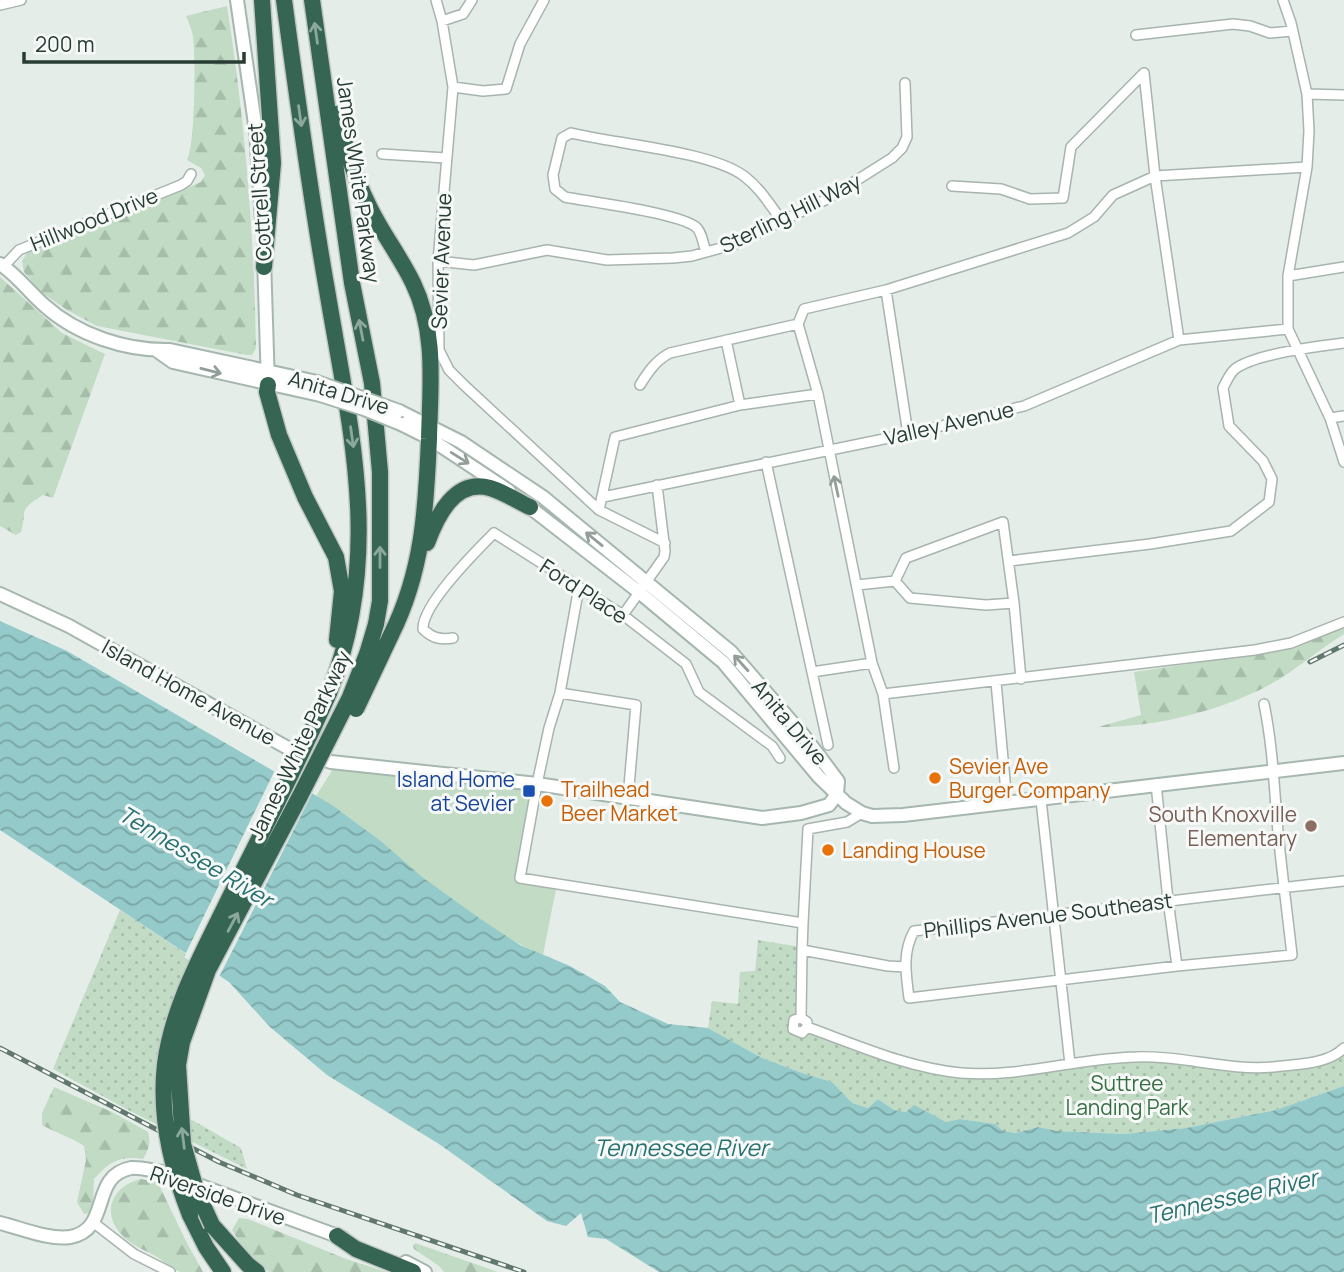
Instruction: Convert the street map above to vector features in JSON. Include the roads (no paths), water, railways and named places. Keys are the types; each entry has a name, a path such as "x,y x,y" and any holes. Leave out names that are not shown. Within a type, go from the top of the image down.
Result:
{"highway":[{"path":"262,0 272,163 264,267"},
{"path":"284,0 309,180 353,441 360,521 346,618"},
{"name":"James White Parkway","path":"241,1272 226,1253 196,1190 183,1144 178,1065 182,1042 208,970 350,697 367,654 380,601 380,472 372,383 352,283 312,0"},
{"path":"320,61 353,170 384,235 413,283 424,315 432,365 429,474 415,578"},
{"path":"268,378 267,392 279,435 304,497 336,557 346,618"},
{"path":"300,796 353,715 405,607 433,527 442,510 456,494 471,487 489,488 530,507"},
{"name":"James White Parkway","path":"223,1272 206,1247 190,1215 169,1150 163,1101 165,1062 177,1015 198,961 329,693 329,670 346,618"},
{"path":"190,1215 193,1239 212,1272"},
{"path":"212,1225 257,1272"},
{"path":"337,1236 356,1249 414,1272"}],"street":[{"path":"0,5 21,0"},
{"name":"Cottrell Street","path":"237,0 256,131 268,378"},
{"name":"Sevier Avenue","path":"436,0 453,87 438,261 439,350 449,370 599,510 665,543"},
{"path":"442,21 463,13 472,0"},
{"path":"453,87 483,91 506,89 520,44 544,0"},
{"path":"1283,0 1307,94 1309,131 1307,167 1288,276 1288,330 1331,418 1344,462"},
{"path":"1136,35 1233,24 1270,33 1292,31"},
{"path":"952,186 1001,189 1030,199 1063,198 1071,147 1144,73 1155,176 1179,340"},
{"name":"Sterling Hill Way","path":"438,261 474,265 547,250 607,260 673,258 735,244 827,199 872,172 902,148 906,136 905,83"},
{"path":"1307,94 1344,94"},
{"path":"706,252 699,229 675,218 565,197 555,189 553,175 562,138 571,133 695,157 720,165 743,174 762,193 782,221"},
{"path":"382,154 446,158"},
{"path":"894,768 883,694 873,663 818,394 798,324 804,309 886,290 1068,233 1094,217 1113,195 1155,176 1307,167"},
{"name":"Hillwood Drive","path":"2,265 19,250 181,185 191,174"},
{"name":"Anita Drive","path":"2,265 43,304 73,327 111,341 156,350 173,362 319,388 400,417 498,465 543,497 643,587"},
{"path":"1288,276 1344,267"},
{"path":"886,290 908,434"},
{"path":"640,386 661,357 798,324"},
{"name":"Valley Avenue","path":"603,497 908,434 1024,406 1179,340 1288,330"},
{"path":"726,340 740,405"},
{"path":"1009,561 1231,531 1269,502 1272,479 1264,461 1229,426 1223,388 1234,370 1249,362 1298,349 1344,342"},
{"path":"599,510 615,437 740,405 818,394"},
{"path":"1331,418 1344,416"},
{"name":"Anita Drive","path":"429,431 731,652 804,736 838,781 836,794"},
{"path":"766,462 828,744"},
{"path":"623,615 664,557 665,543 657,485"},
{"path":"895,580 906,558 1003,522 1021,679"},
{"name":"Ford Place","path":"453,638 442,640 427,634 423,629 425,616 462,566 494,533 623,615 686,664 699,692 772,746 780,758"},
{"path":"857,585 895,580"},
{"path":"895,580 910,598 986,605 1014,603"},
{"path":"579,587 560,693 537,784 520,878 803,923"},
{"name":"Island Home Avenue","path":"0,594 69,626 302,754 350,765 537,784 762,818 801,813 829,805 836,794"},
{"path":"883,694 1255,650 1291,643 1344,622"},
{"path":"812,672 873,663"},
{"path":"996,682 1007,803"},
{"path":"560,693 636,705 628,798"},
{"path":"802,950 905,967 909,998 1292,955 1264,704"},
{"path":"836,794 862,813 885,817 1344,763"},
{"path":"1156,784 1177,966"},
{"path":"1041,800 1070,1064"},
{"path":"862,813 847,822 808,829 801,1018 794,1020 793,1029 802,1033 807,1027 914,1064 953,1072 1004,1073 1148,1056 1259,1068 1331,1058 1344,1048"},
{"name":"Phillips Avenue Southeast","path":"905,967 908,943 914,931 1344,881"},
{"name":"Riverside Drive","path":"94,1223 111,1180 124,1170 138,1168 163,1172 404,1261 425,1272"},
{"path":"0,1223 54,1237 83,1234 94,1223 134,1254 170,1272"}],"water":[{"name":"Tennessee River","path":"0,621 67,651 332,805 382,842 422,877 479,918 520,945 570,966 605,986 620,1002 668,1024 708,1028 762,1058 832,1082 852,1103 868,1108 878,1099 894,1110 906,1112 914,1105 946,1122 960,1119 995,1124 1003,1131 1016,1133 1038,1127 1057,1131 1124,1134 1186,1128 1276,1110 1344,1086 1344,1272 659,1272 606,1239 588,1237 581,1213 566,1226 547,1221 439,1144 327,1075 270,1027 229,982 0,830"}],"railway":[{"path":"1310,662 1344,645"},
{"path":"0,1048 219,1162 297,1195 524,1272"}],"place":[{"name":"Sevier Ave Burger Company","path":"935,778"},
{"name":"Island Home at Sevier","path":"529,791"},
{"name":"Trailhead Beer Market","path":"547,801"},
{"name":"South Knoxville Elementary","path":"1311,826"},
{"name":"Landing House","path":"828,850"}],"park label":[{"name":"Suttree Landing Park","path":"1127,1095"}]}
